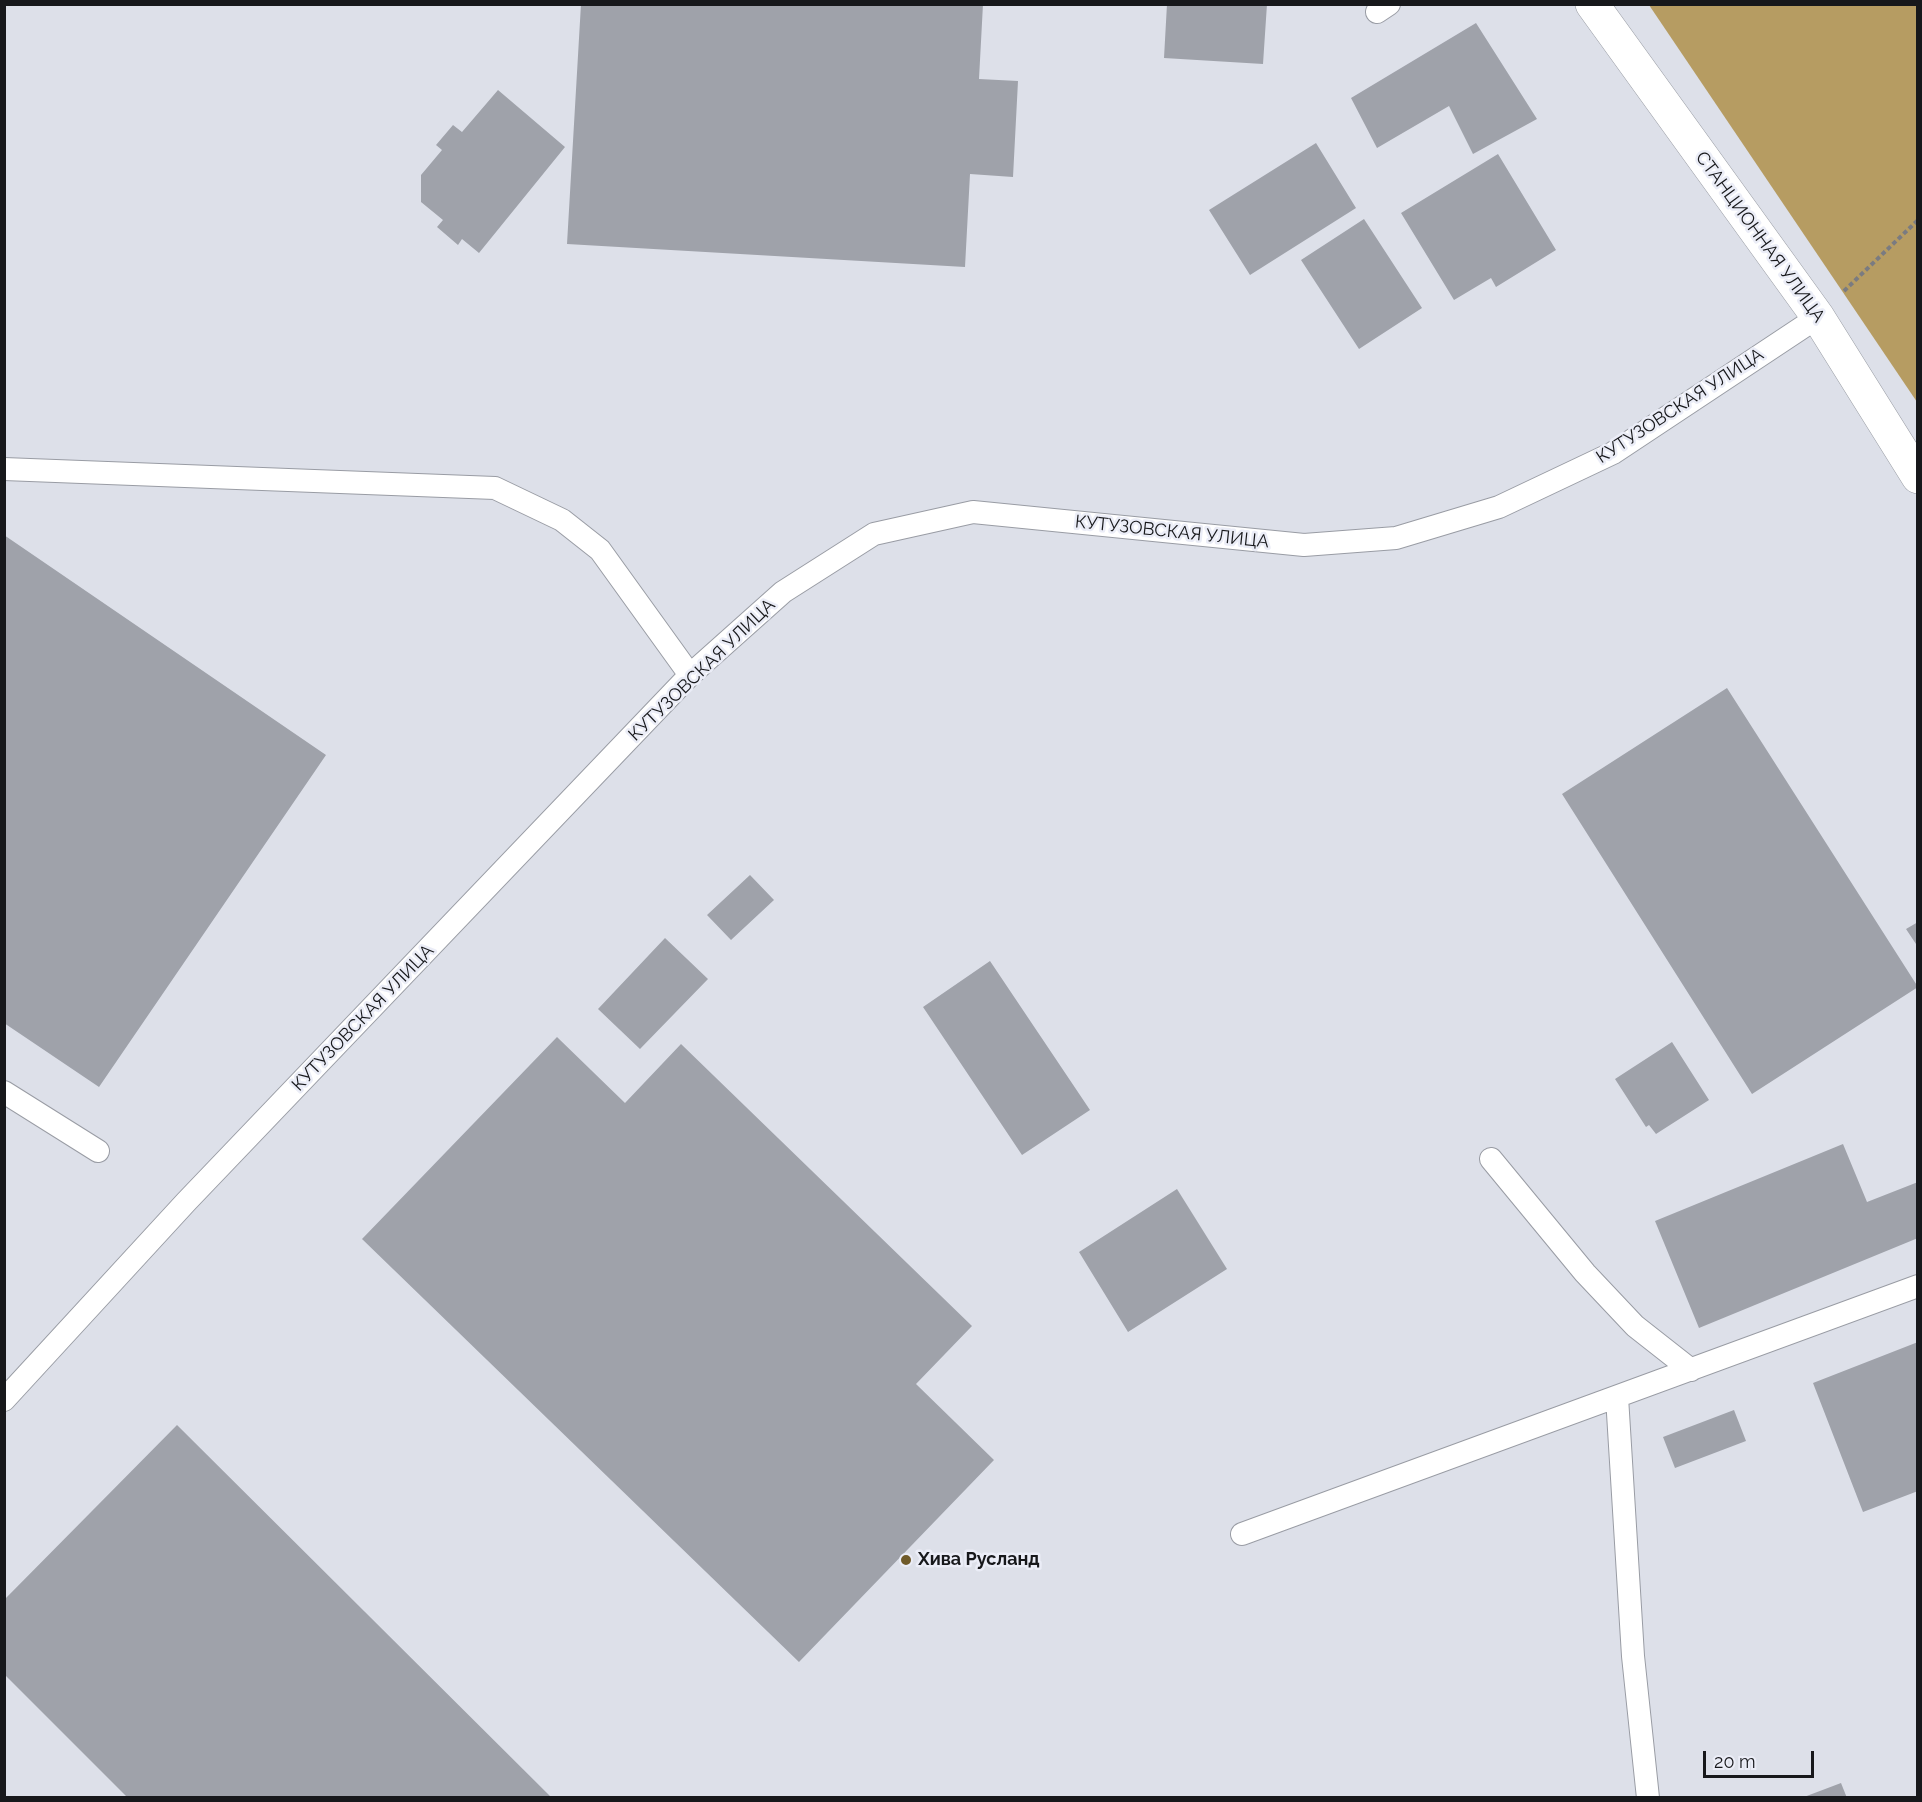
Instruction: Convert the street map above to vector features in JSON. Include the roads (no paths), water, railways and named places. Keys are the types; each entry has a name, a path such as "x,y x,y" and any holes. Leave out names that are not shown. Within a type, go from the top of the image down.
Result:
{"street":[{"name":"СТАНЦИОННАЯ УЛИЦА","path":"1592,4 1818,317 1917,477"}],"lane":[{"name":"КУТУЗОВСКАЯ УЛИЦА","path":"4,1400 186,1202 690,675 783,592 874,534 973,512 1304,545 1396,538 1499,507 1613,453 1818,317"},
{"path":"4,469 495,488 562,520 600,550 690,675"},
{"path":"4,1092 98,1151"},
{"path":"1491,1159 1592,1281 1635,1326 1691,1370"},
{"path":"1242,1534 1917,1286"},
{"path":"1617,1397 1633,1656 1648,1797"}],"place":[{"name":"Хива Русланд","path":"906,1560"}]}
